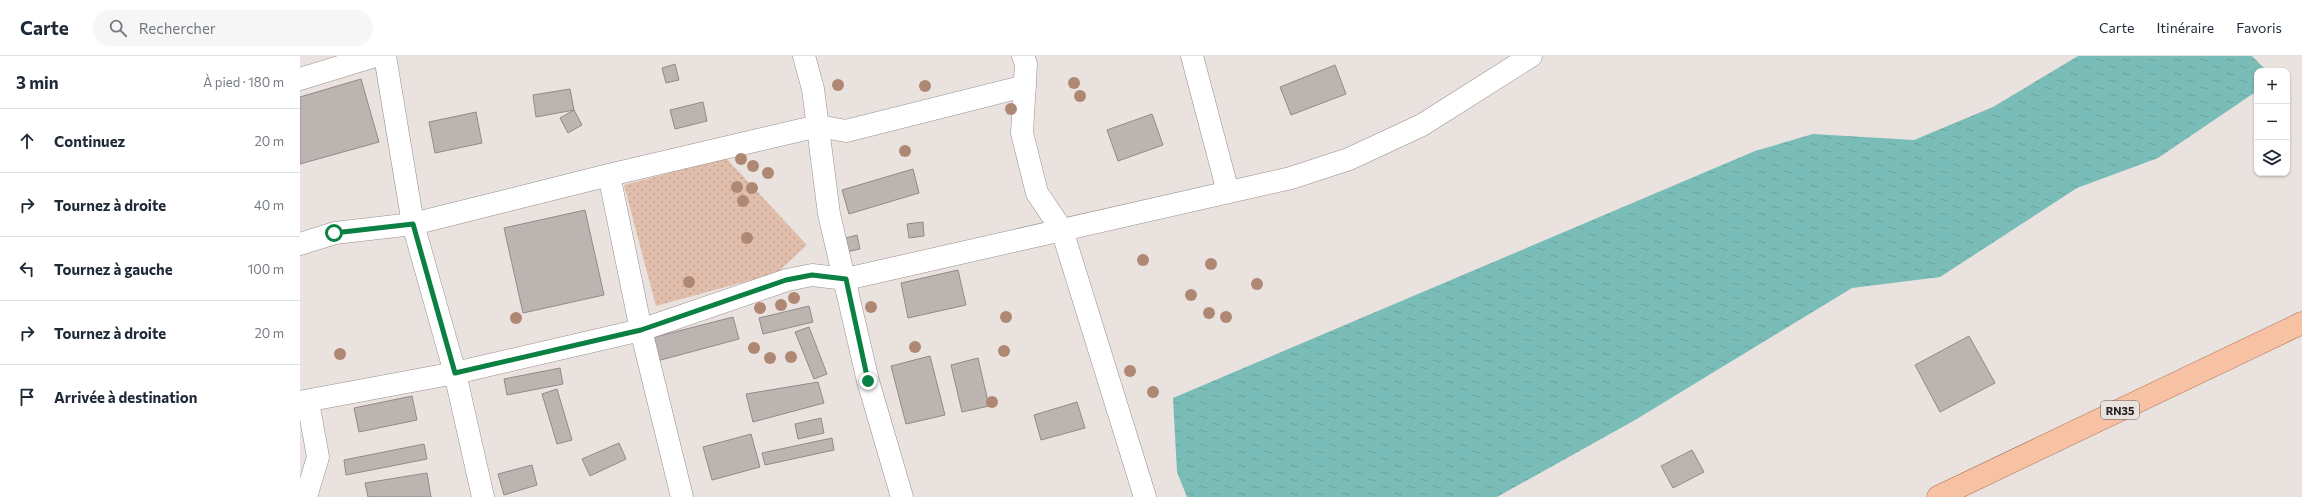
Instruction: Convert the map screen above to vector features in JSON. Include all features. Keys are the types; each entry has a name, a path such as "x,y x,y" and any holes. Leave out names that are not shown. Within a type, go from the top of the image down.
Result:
{"main road":[{"name":"RN35","path":"1938,497 2302,323"}],"street":[{"path":"300,79 375,56"},
{"path":"385,56 413,224 455,373 483,497"},
{"path":"804,56 814,89 829,214 846,279 868,381 902,497"},
{"path":"1023,56 1026,64 1022,133 1037,193 1062,230 1145,497"},
{"path":"1192,56 1228,192"},
{"path":"306,497 318,457 304,402 455,373 641,330 786,280 812,275 846,279 1291,178 1349,159 1422,125 1532,56"},
{"path":"300,244 334,233 413,224 609,175 818,126 846,131 1024,86"},
{"path":"609,175 641,330 682,497"}],"shaded area":[{"path":"726,158 807,245 777,273 656,306 624,185"}],"water":[{"path":"2078,56 2252,56 2264,68 2254,68 2254,93 2158,158 2077,188 1940,277 1852,288 1635,420 1497,497 1187,497 1177,472 1173,398 1755,151 1813,134 1914,140 1993,107"}],"building":[{"path":"675,64 679,80 666,83 662,68"},
{"path":"1335,65 1346,94 1291,115 1280,87"},
{"path":"361,79 379,142 300,164 300,97"},
{"path":"570,89 574,110 536,117 533,95"},
{"path":"703,102 707,121 675,129 670,110"},
{"path":"574,110 582,125 568,133 560,118"},
{"path":"476,112 482,143 435,153 429,122"},
{"path":"1152,114 1163,145 1118,161 1107,130"},
{"path":"913,169 919,193 849,214 842,190"},
{"path":"585,210 604,295 523,313 504,228"},
{"path":"923,222 924,236 909,238 907,224"},
{"path":"857,235 860,249 846,252 842,239"},
{"path":"958,270 966,305 908,318 901,283"},
{"path":"809,306 813,322 763,334 759,318"},
{"path":"733,317 739,339 657,361 651,338"},
{"path":"809,327 827,374 814,379 795,332"},
{"path":"1969,336 1995,383 1940,412 1915,365"},
{"path":"930,356 945,415 906,424 891,366"},
{"path":"978,358 989,406 962,412 951,365"},
{"path":"560,368 563,384 507,395 504,379"},
{"path":"818,382 824,403 753,422 746,394"},
{"path":"557,389 572,440 557,444 542,394"},
{"path":"412,396 417,420 359,432 354,408"},
{"path":"1077,402 1085,428 1041,440 1034,415"},
{"path":"821,418 824,433 798,439 795,424"},
{"path":"751,434 760,467 712,480 703,447"},
{"path":"832,438 834,450 765,465 762,453"},
{"path":"619,443 626,459 590,476 582,459"},
{"path":"424,444 427,459 346,475 344,460"},
{"path":"1692,450 1704,472 1673,488 1661,466"},
{"path":"532,465 537,485 504,495 498,474"},
{"path":"427,473 431,497 368,497 365,483"}],"route":[{"path":"334,233 413,224 455,373 641,330 711,308 786,280 812,275 846,279 868,381"}]}
